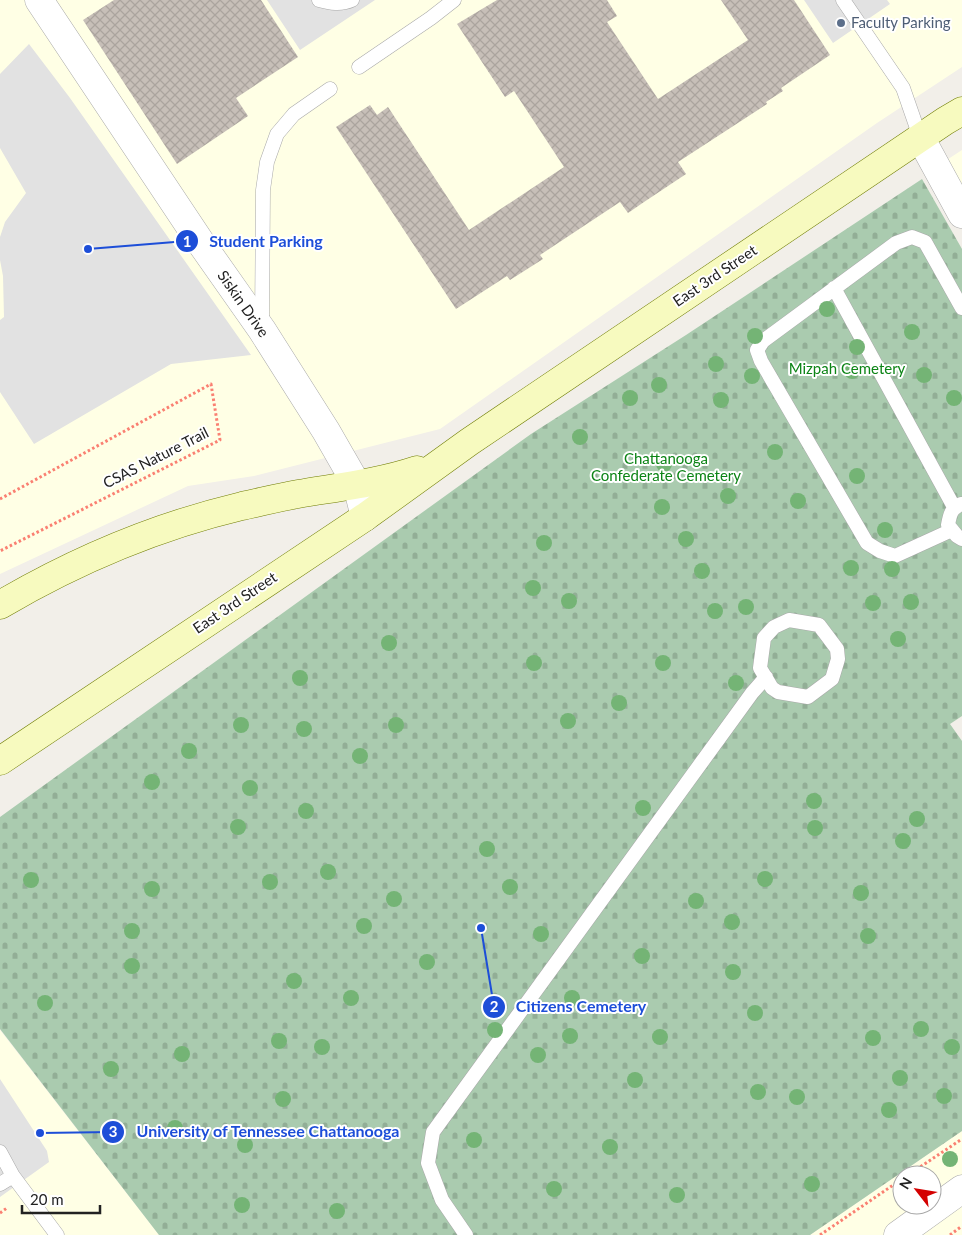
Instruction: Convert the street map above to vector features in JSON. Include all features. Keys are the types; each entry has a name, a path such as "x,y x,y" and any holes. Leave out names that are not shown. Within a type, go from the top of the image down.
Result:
{"main road":[{"name":"East 3rd Street","path":"0,605 71,567 182,523 298,494 392,479 419,470 445,458 920,137 962,111"},
{"name":"East 3rd Street","path":"0,761 365,517 469,442"}],"street":[{"name":"Siskin Drive","path":"39,0 203,246 262,330 326,431 357,485 365,517"},
{"path":"920,137 962,214"},
{"path":"898,1235 962,1189"}],"lane":[{"path":"319,0 332,4 352,0"},
{"path":"359,68 454,0"},
{"path":"843,0 903,88 920,137"},
{"path":"262,330 263,190 267,162 277,134 294,114 330,89"},
{"path":"834,288 958,505 950,512 948,525 957,534 895,556 880,551 867,543 761,361 758,350 763,341 834,288 896,242 912,237 926,242 962,308"},
{"path":"789,620 819,625 836,648 838,659 832,679 808,697 778,692 772,688 766,677 760,668 764,638 774,627 789,620"},
{"path":"466,1235 442,1200 428,1163 433,1132 752,692 766,677"},
{"path":"0,1152 13,1176 56,1235"},
{"path":"0,1184 13,1176"}],"path":[{"name":"CSAS Nature Trail","path":"0,499 211,384 220,440 0,551"},
{"path":"923,1165 962,1139"},
{"path":"820,1235 892,1186"},
{"path":"0,1213 7,1208"},
{"path":"950,1235 962,1226"}],"shaded area":[{"path":"0,0 962,0 962,67 877,123 440,429 254,476 188,486 0,574"},
{"path":"267,0 375,0 300,50"},
{"name":"Faculty Parking","path":"804,0 887,0 890,4 833,43"},
{"path":"29,44 70,98 251,355 171,364 34,444 0,392 0,320 4,317 0,237 5,222 26,193 0,148 0,74"},
{"path":"962,150 962,214 936,167"},
{"path":"0,1030 159,1235 0,1235"},
{"path":"0,1079 47,1151 49,1162 0,1197"},
{"path":"962,1131 962,1235 810,1235 892,1179 892,1215 942,1215 942,1165 912,1165"}],"green space":[{"path":"922,179 962,249 962,716 950,724 962,741 962,1131 912,1165 892,1165 892,1179 810,1235 159,1235 0,1029 0,817 531,434 686,335"}],"building":[{"path":"114,0 261,0 298,57 236,98 248,116 177,164 83,20"},
{"path":"497,0 607,0 617,16 607,22 658,99 748,40 721,0 794,0 830,55 781,88 783,91 766,102 767,104 678,162 686,174 628,213 620,202 540,255 543,259 510,280 507,276 456,309 336,127 370,105 377,115 388,107 469,230 564,167 514,91 505,97 457,24"}],"place":[{"name":"Faculty Parking","path":"841,23"},
{"name":"Student Parking","path":"88,249"},
{"name":"Citizens Cemetery","path":"481,928"},
{"name":"University of Tennessee Chattanooga","path":"40,1133"}],"park label":[{"name":"Mizpah Cemetery","path":"847,369"},
{"name":"Chattanooga Confederate Cemetery","path":"666,468"}]}
